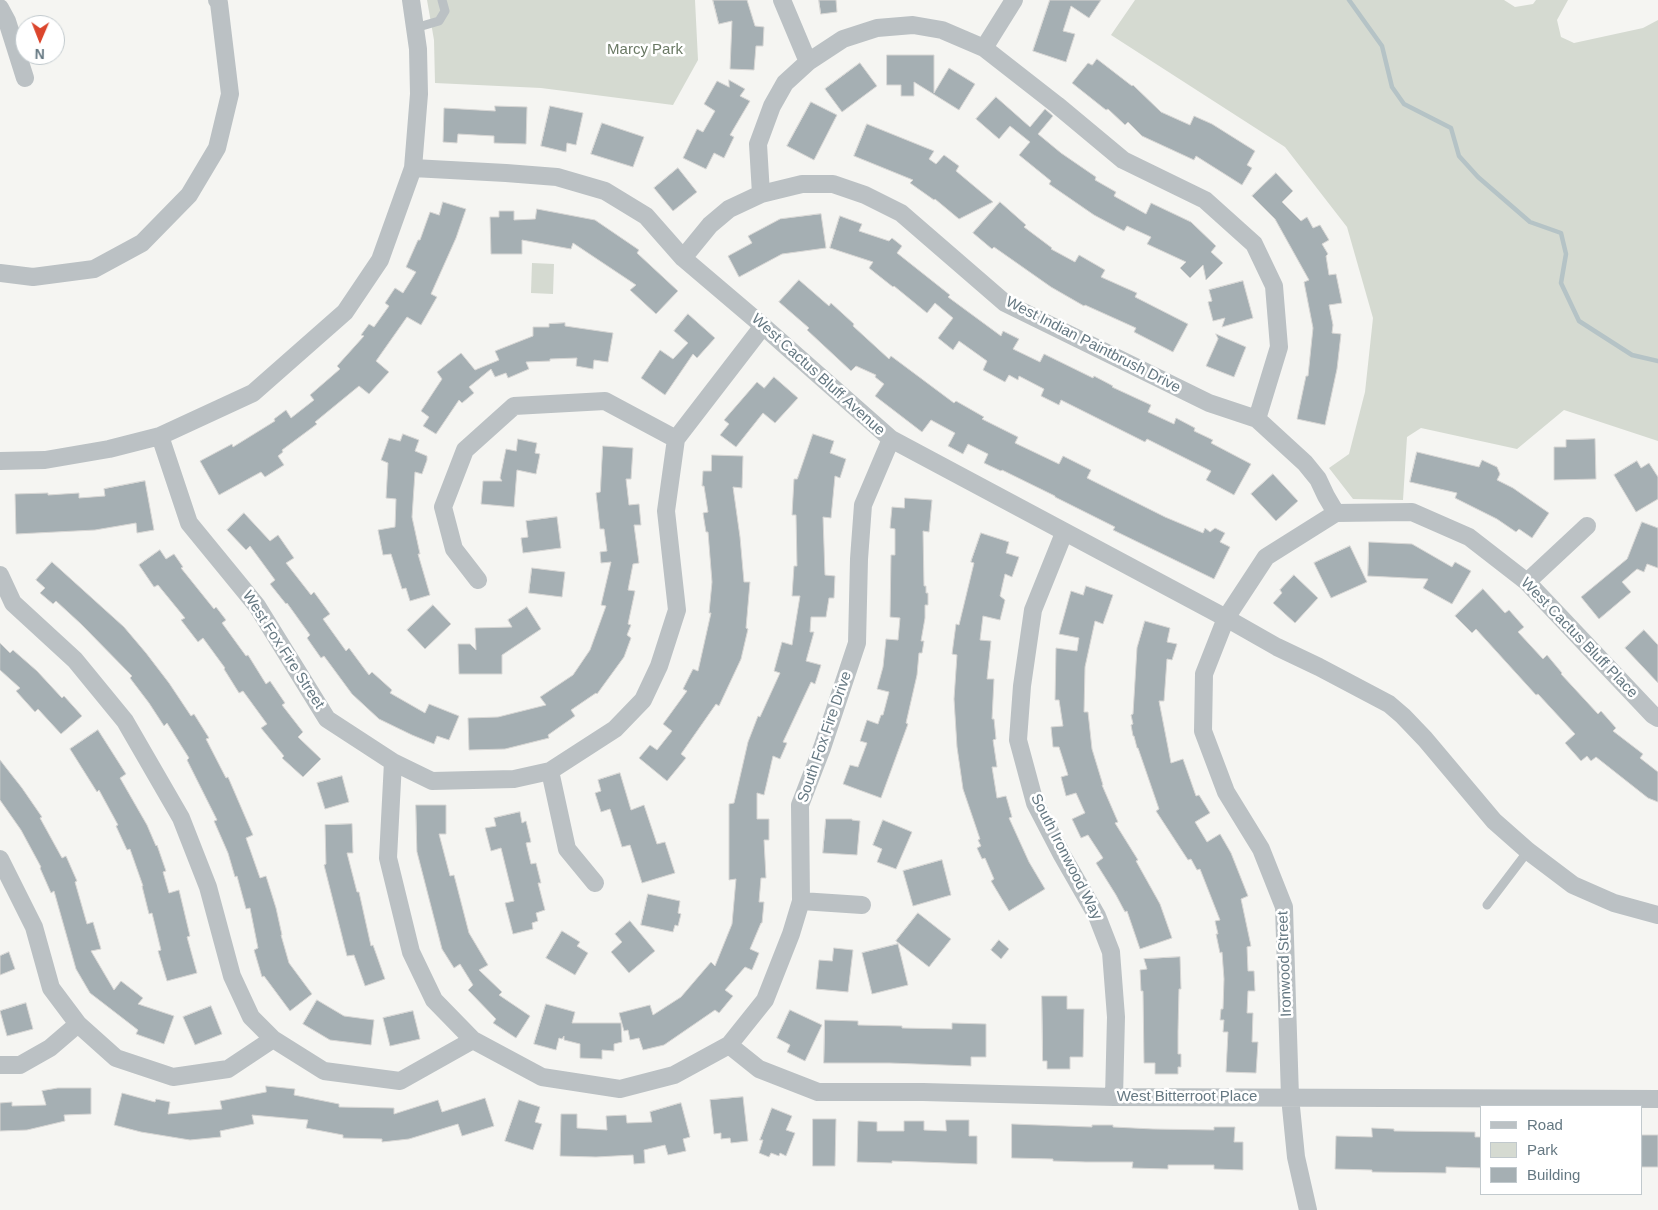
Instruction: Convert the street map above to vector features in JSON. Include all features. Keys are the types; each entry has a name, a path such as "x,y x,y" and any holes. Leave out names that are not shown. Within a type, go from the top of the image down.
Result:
{"street":[{"path":"0,273 33,277 94,269 142,243 189,195 217,148 230,94 219,3 217,0"},
{"path":"0,461 45,460 110,449 160,436 253,393 345,312 380,260 413,168 419,94 418,49 411,0"},
{"path":"782,0 808,62"},
{"path":"984,48 1014,0"},
{"path":"0,8 8,21 24,78"},
{"path":"761,194 758,144 772,106 786,83 808,62 843,39 877,28 913,25 942,30 984,48 1123,160 1205,200 1254,244 1274,286 1279,347 1256,419"},
{"name":"West Cactus Bluff Avenue","path":"413,168 557,178 605,191 646,216 683,258 891,439 1277,647 1320,667 1389,704 1425,739 1494,820 1528,851 1573,885 1614,903 1658,916"},
{"name":"West Indian Paintbrush Drive","path":"683,258 710,225 729,209 761,194 802,184 833,184 865,194 901,213 1005,303 1208,403 1256,419 1306,463 1318,479 1336,513"},
{"path":"478,580 454,549 443,507 465,450 514,406 605,401 676,438 763,326"},
{"name":"West Fox Fire Street","path":"160,436 189,524 257,606 328,719 393,762 432,781 514,779 550,771 615,729 643,700 659,666 677,610 666,511 676,438"},
{"name":"South Fox Fire Drive","path":"393,762 388,858 411,952 434,1000 473,1040 542,1078 620,1089 674,1075 729,1046 765,1000 791,934 801,901 800,805 822,748 857,643 862,505 891,439"},
{"name":"West Cactus Bluff Place","path":"1336,513 1412,512 1469,537 1528,582 1658,718"},
{"path":"1226,618 1266,557 1336,513"},
{"path":"1528,582 1587,526"},
{"name":"South Ironwood Way","path":"1064,533 1033,610 1022,686 1018,740 1035,803 1097,916 1111,952 1116,1017 1114,1097"},
{"path":"0,575 13,603 75,660 125,721 181,818 208,887 232,976 251,1017 272,1039 324,1071 400,1081 473,1040"},
{"name":"Ironwood Street","path":"1226,618 1204,674 1203,731 1226,792 1261,849 1284,907 1290,1097 1296,1157 1308,1210"},
{"path":"550,771 567,849 595,883"},
{"path":"0,859 34,927 51,988 78,1024 116,1058 173,1077 228,1069 272,1039"},
{"path":"801,901 862,905"},
{"path":"0,1065 20,1065 50,1048 78,1024"},
{"name":"West Bitterroot Place","path":"729,1046 759,1069 818,1092 923,1092 1114,1097 1658,1099"}],"lane":[{"path":"415,28 439,21 445,12 442,0"},
{"path":"1487,905 1528,851"}],"green space":[{"name":"Marcy Park","path":"427,0 695,0 698,60 673,105 541,88 435,83 434,40"},
{"path":"1135,0 1504,0 1515,7 1533,4 1536,0 1568,0 1557,20 1561,37 1574,43 1643,28 1658,20 1658,441 1564,410 1517,449 1421,428 1407,437 1403,500 1353,499 1329,468 1349,454 1365,392 1373,318 1347,227 1285,147 1111,35"},
{"path":"532,263 554,264 553,294 531,293"}],"building":[{"path":"713,0 747,0 755,26 764,27 763,46 756,46 754,70 730,69 732,21 719,24"},
{"path":"819,0 836,0 837,12 821,14"},
{"path":"1050,0 1101,0 1089,18 1071,6 1063,31 1075,34 1066,62 1033,51"},
{"path":"887,55 934,55 934,93 949,68 975,84 959,110 914,82 914,96 901,96 901,85 887,85"},
{"path":"1097,59 1133,85 1161,112 1190,125 1194,116 1212,124 1255,151 1247,165 1252,168 1242,185 1196,156 1194,160 1142,136 1128,122 1125,125 1108,109 1106,110 1072,83 1088,63 1092,65"},
{"path":"860,63 877,86 842,112 825,89"},
{"path":"729,80 745,89 740,96 750,101 730,135 734,137 724,158 714,153 706,169 683,158 697,129 703,132 715,111 704,104 717,81 729,87"},
{"path":"996,97 1030,127 1045,109 1053,116 1038,134 1061,153 1096,177 1095,180 1116,192 1114,196 1146,214 1151,203 1191,222 1216,246 1211,252 1223,263 1206,280 1203,265 1190,278 1180,268 1186,262 1147,244 1151,237 1127,226 1124,231 1094,215 1049,184 1051,181 1019,155 1030,142 1010,126 999,139 976,119"},
{"path":"811,102 837,115 814,160 787,146"},
{"path":"495,106 527,107 526,144 494,143 494,136 458,134 457,143 443,142 444,108 495,111"},
{"path":"550,106 583,113 576,145 567,143 566,152 541,146"},
{"path":"602,123 644,137 633,167 591,154"},
{"path":"867,124 934,151 929,159 936,164 944,155 959,166 956,171 993,202 959,219 935,199 910,183 913,180 854,156"},
{"path":"678,168 697,192 673,211 654,188"},
{"path":"1276,173 1293,191 1282,202 1301,221 1307,217 1313,228 1320,225 1329,240 1322,244 1328,254 1326,256 1329,275 1336,274 1342,303 1329,305 1333,325 1332,333 1341,334 1337,369 1325,425 1297,419 1306,376 1308,376 1313,328 1304,282 1309,280 1275,219 1252,196"},
{"path":"443,202 466,209 456,238 431,294 437,297 421,325 407,317 376,361 389,372 369,394 359,386 315,422 317,424 282,450 283,452 278,456 284,465 265,477 261,472 219,495 200,461 232,444 233,447 275,421 274,419 286,410 291,418 314,400 310,395 340,369 337,366 364,336 361,335 369,324 374,327 389,306 385,303 395,288 403,293 416,272 406,267 418,240 420,240 430,212 439,215"},
{"path":"1000,202 1026,225 1024,227 1051,249 1075,262 1079,255 1105,270 1101,277 1137,293 1135,297 1188,324 1173,352 1134,332 1136,328 1084,306 1051,287 994,247 992,249 973,233"},
{"path":"537,209 595,220 639,250 637,253 678,291 656,314 630,290 636,285 573,243 571,249 522,240 522,254 491,254 490,217 499,217 499,211 514,211 514,220 535,219"},
{"path":"821,214 826,248 782,254 739,277 728,256 752,243 748,236 780,219"},
{"path":"840,216 862,224 859,231 889,241 892,238 902,246 897,253 950,295 948,297 1001,336 1003,331 1019,339 1013,349 1040,362 1044,354 1093,378 1094,376 1112,387 1151,405 1148,412 1174,424 1176,418 1195,428 1194,431 1213,440 1211,443 1251,464 1234,495 1206,480 1211,471 1147,439 1145,442 1061,400 1059,405 1041,396 1044,389 1019,376 1018,380 1009,375 1005,382 983,370 987,361 959,341 953,350 938,338 953,318 935,303 927,313 869,268 873,262 830,248"},
{"path":"799,280 829,306 831,303 889,359 891,356 954,403 956,401 984,417 982,419 1018,437 1015,443 1059,464 1063,456 1091,470 1087,478 1165,517 1203,533 1205,528 1210,532 1215,528 1225,533 1220,542 1230,547 1214,579 1113,530 1115,527 1055,496 984,463 988,454 968,444 963,454 948,446 955,433 931,420 922,432 875,396 884,384 875,377 876,375 856,366 851,371 807,330 809,328 779,302"},
{"path":"1243,281 1253,318 1222,327 1225,318 1213,321 1208,302 1212,301 1209,290"},
{"path":"688,314 715,338 697,358 693,354 665,395 641,378 660,350 673,359 688,343 674,331"},
{"path":"565,323 565,326 613,333 608,362 594,360 593,369 576,366 577,358 526,362 529,369 508,378 506,373 495,377 491,369 469,387 474,393 462,403 459,400 436,434 423,426 429,417 421,411 442,379 437,372 461,353 475,370 499,360 495,351 533,336 533,327 549,327 549,324"},
{"path":"1216,334 1246,347 1234,377 1206,366 1218,339"},
{"path":"774,377 798,398 775,423 763,413 736,447 720,435 729,424 724,420 757,382 764,388"},
{"path":"403,434 419,440 415,451 427,456 422,474 415,472 412,517 420,554 418,554 430,595 410,601 406,588 402,589 391,554 383,555 378,530 395,527 396,499 386,498 388,463 381,460 389,438 400,441"},
{"path":"813,434 834,441 830,453 846,459 840,478 835,476 831,518 823,517 825,575 835,576 834,598 829,598 826,617 811,617 810,632 814,632 806,661 821,665 815,684 811,682 783,742 787,743 780,759 773,756 764,795 757,793 757,819 769,819 769,840 764,840 766,878 761,878 759,902 764,902 762,923 750,949 759,953 752,970 745,967 725,990 733,996 719,1013 715,1010 664,1045 643,1050 639,1038 630,1040 628,1030 624,1031 619,1013 650,1005 653,1015 681,997 711,962 715,966 732,924 736,879 729,880 729,804 734,803 748,742 758,716 760,717 780,673 774,671 782,642 792,645 800,596 792,596 794,566 797,566 796,515 792,515 794,479 797,479"},
{"path":"518,439 537,443 535,453 540,454 536,474 517,470 514,507 481,504 483,481 502,481 500,478 506,449 516,451"},
{"path":"1595,439 1596,479 1554,480 1554,447 1566,447 1566,440"},
{"path":"603,446 633,448 631,479 626,479 629,505 639,504 641,525 634,525 639,563 633,564 628,590 635,591 628,624 631,625 627,635 631,638 624,657 597,694 571,710 575,716 548,735 549,738 505,749 469,750 468,718 498,717 546,705 540,697 573,675 590,650 606,606 601,605 611,562 601,563 600,552 607,551 604,529 600,529 596,493 600,492"},
{"path":"1417,452 1479,467 1482,460 1497,467 1500,474 1497,480 1513,488 1549,513 1532,538 1519,529 1516,532 1497,519 1455,498 1457,493 1410,482"},
{"path":"712,455 743,456 742,488 733,487 744,582 750,582 746,628 748,629 741,659 719,706 716,704 681,754 686,758 667,781 639,758 650,745 657,750 672,731 663,724 687,691 683,689 693,669 698,671 711,613 709,613 712,582 708,532 706,532 703,513 708,512 704,486 702,486 703,471 711,471"},
{"path":"1637,461 1641,468 1649,463 1658,477 1658,499 1636,512 1614,475"},
{"path":"1273,474 1298,501 1276,521 1251,494"},
{"path":"145,481 154,530 137,533 136,523 95,530 16,534 15,494 48,493 48,495 79,493 79,498 105,496 104,489"},
{"path":"905,498 932,500 929,532 923,531 924,586 926,586 926,593 928,593 928,605 925,605 921,641 924,641 922,653 919,653 917,675 906,723 908,724 881,798 843,784 850,765 858,767 867,743 860,741 867,720 878,724 881,715 883,715 889,692 877,689 883,667 886,639 898,640 900,618 890,617 891,555 895,555 895,529 890,528 892,507 904,508"},
{"path":"244,513 270,541 278,535 294,558 286,563 311,595 314,592 330,614 323,619 346,651 349,648 369,675 372,672 392,690 390,693 425,713 429,704 459,716 449,740 437,736 434,744 412,735 379,719 352,694 324,656 321,658 307,638 310,635 287,603 270,584 275,580 250,546 246,550 227,530"},
{"path":"557,517 561,548 523,553 521,538 528,537 526,521"},
{"path":"1642,522 1658,528 1658,568 1647,564 1644,572 1637,569 1622,582 1631,592 1599,619 1581,597 1627,559"},
{"path":"981,533 1009,542 1006,553 1019,557 1012,577 1005,574 1000,596 1005,600 1000,620 983,616 980,640 991,641 987,679 994,679 992,719 994,719 996,739 993,740 997,767 992,767 997,798 1006,796 1012,817 1009,818 1029,862 1045,889 1009,911 991,881 994,879 985,858 982,859 977,848 981,846 978,840 980,839 963,789 957,747 954,699 957,655 952,654 956,624 959,625 974,563 971,562"},
{"path":"1369,542 1412,544 1452,567 1455,562 1471,571 1452,604 1423,588 1428,579 1368,576"},
{"path":"1350,546 1367,582 1331,598 1314,563"},
{"path":"160,550 166,559 174,554 183,567 181,568 214,609 216,607 226,620 222,623 246,656 248,655 266,684 270,681 285,703 282,705 303,732 298,737 321,759 303,777 282,758 284,756 261,728 267,724 243,691 239,693 225,668 203,638 198,642 181,620 185,618 158,585 154,587 139,565"},
{"path":"52,562 124,627 169,683 191,716 194,714 209,738 206,739 226,778 228,777 253,835 246,838 260,878 266,876 289,963 312,994 290,1011 264,976 262,977 254,950 258,948 250,908 246,909 237,876 235,877 228,853 214,821 217,820 187,760 189,758 167,723 164,726 130,678 132,676 56,601 53,604 40,593 45,588 36,580"},
{"path":"532,568 565,572 562,597 529,593"},
{"path":"1294,575 1318,598 1295,623 1273,603 1282,593 1280,590"},
{"path":"1086,586 1113,595 1103,624 1095,621 1085,667 1084,712 1088,712 1092,749 1102,785 1118,822 1115,823 1138,860 1136,861 1160,904 1172,938 1140,949 1127,911 1125,912 1096,863 1103,858 1088,835 1081,838 1072,819 1085,813 1076,793 1066,796 1061,777 1068,775 1059,747 1053,747 1051,727 1063,726 1059,700 1055,700 1056,648 1077,651 1079,638 1059,634 1071,591 1083,595"},
{"path":"1483,589 1505,613 1509,610 1524,627 1518,632 1543,659 1547,655 1561,674 1598,714 1601,711 1616,728 1613,731 1643,754 1640,758 1658,772 1658,802 1648,798 1596,757 1591,761 1587,756 1581,761 1565,743 1575,734 1538,694 1536,695 1476,629 1472,633 1455,616"},
{"path":"433,605 451,624 425,649 407,630"},
{"path":"527,607 541,629 502,655 502,674 459,674 458,644 470,644 476,650 475,628 512,627 508,620"},
{"path":"1145,621 1170,628 1167,642 1177,644 1172,660 1167,659 1164,701 1159,701 1171,763 1183,759 1196,796 1199,795 1210,813 1195,822 1207,842 1220,834 1231,853 1248,896 1241,899 1251,946 1247,947 1248,971 1254,971 1255,991 1248,991 1247,1013 1253,1013 1252,1042 1258,1042 1256,1073 1226,1072 1228,1032 1223,1032 1224,1020 1220,1020 1221,1009 1223,1009 1224,979 1222,952 1220,953 1215,921 1220,920 1200,869 1197,870 1191,859 1188,860 1156,811 1159,809 1133,736 1131,715 1133,714 1137,648"},
{"path":"1644,630 1658,645 1658,683 1625,648"},
{"path":"0,643 10,653 13,650 37,671 82,716 61,734 38,709 35,712 16,691 20,688 0,670"},
{"path":"98,730 126,774 120,778 157,845 166,871 163,872 169,893 179,890 190,936 187,937 197,973 167,981 158,951 161,950 152,913 149,914 143,886 130,849 127,850 116,826 118,825 99,790 97,792 70,749"},
{"path":"0,760 42,817 40,818 62,858 66,856 77,881 75,882 87,924 93,922 101,949 91,951 114,990 121,981 143,998 138,1004 174,1016 164,1044 136,1034 138,1030 90,993 76,969 54,891 51,893 41,867 21,830 0,800"},
{"path":"620,773 631,810 644,805 657,844 665,842 675,873 642,883 630,845 622,847 610,809 601,812 595,793 601,791 598,780"},
{"path":"342,776 349,802 325,809 317,783"},
{"path":"416,805 446,805 446,834 439,834 450,876 454,875 469,933 488,965 479,970 502,992 499,995 530,1016 516,1038 493,1023 496,1019 468,990 473,985 460,964 454,968 442,949 417,852"},
{"path":"520,812 522,823 526,821 531,842 526,843 531,864 536,863 541,883 538,883 545,910 536,913 538,921 532,923 533,929 513,934 505,903 514,901 501,848 491,851 485,828 496,826 494,818"},
{"path":"826,819 852,819 860,821 857,855 823,853"},
{"path":"883,820 912,832 896,869 877,862 882,849 873,845"},
{"path":"352,824 353,853 347,853 357,892 359,892 371,946 373,945 385,979 365,986 354,955 347,956 324,865 326,864 325,825"},
{"path":"942,860 951,895 913,906 903,871"},
{"path":"648,894 680,901 678,913 681,914 678,926 675,925 673,932 641,925"},
{"path":"918,913 951,939 929,967 896,941"},
{"path":"630,921 655,951 629,973 611,952 622,942 615,934"},
{"path":"562,931 580,942 577,946 588,953 575,975 546,958"},
{"path":"999,940 1009,949 1001,959 991,950"},
{"path":"898,944 908,985 872,994 862,953"},
{"path":"834,948 853,950 848,992 816,989 819,960 832,961"},
{"path":"9,952 15,969 0,975 0,956"},
{"path":"1180,957 1181,989 1179,989 1178,1054 1181,1054 1181,1067 1178,1067 1178,1074 1155,1074 1155,1063 1144,1063 1143,991 1141,991 1140,970 1147,969 1144,959"},
{"path":"1042,996 1067,996 1067,1009 1084,1009 1083,1057 1070,1057 1070,1069 1047,1069 1047,1061 1043,1061"},
{"path":"317,1000 344,1016 374,1020 371,1045 330,1040 303,1024"},
{"path":"26,1003 33,1029 7,1036 0,1011"},
{"path":"546,1004 575,1012 572,1023 621,1023 622,1042 614,1044 614,1051 602,1050 602,1059 580,1058 580,1044 564,1040 564,1036 562,1039 559,1038 556,1050 534,1044"},
{"path":"211,1006 222,1034 195,1045 183,1017"},
{"path":"790,1010 822,1025 805,1061 787,1052 790,1045 777,1038"},
{"path":"413,1011 420,1039 390,1046 383,1018"},
{"path":"825,1020 858,1021 858,1025 902,1026 902,1028 952,1029 952,1023 986,1024 986,1057 971,1057 971,1066 824,1063"},
{"path":"266,1086 295,1089 294,1095 339,1104 339,1107 394,1108 394,1114 438,1100 442,1112 485,1098 494,1126 462,1136 458,1124 409,1139 382,1142 382,1139 343,1138 343,1135 306,1128 308,1120 252,1115 254,1124 220,1131 221,1137 190,1140 141,1132 114,1125 122,1093 155,1102 156,1099 170,1102 168,1114 222,1109 220,1101 266,1092"},
{"path":"58,1088 91,1088 91,1114 64,1115 65,1121 27,1130 0,1131 0,1103 12,1102 12,1106 46,1105 42,1091"},
{"path":"743,1097 748,1141 731,1143 730,1138 721,1139 721,1133 714,1134 710,1100"},
{"path":"519,1100 540,1107 535,1122 542,1124 533,1150 505,1141"},
{"path":"681,1103 690,1137 683,1139 686,1151 668,1155 665,1145 644,1150 645,1163 634,1164 633,1155 560,1156 561,1114 577,1114 577,1128 607,1130 606,1116 626,1115 627,1123 652,1122 650,1112"},
{"path":"772,1108 792,1116 786,1130 795,1133 786,1156 780,1153 779,1156 771,1153 769,1157 759,1153 763,1140 760,1140"},
{"path":"813,1119 836,1119 835,1166 813,1166"},
{"path":"946,1120 969,1120 969,1136 977,1136 977,1164 892,1161 892,1163 857,1162 858,1121 877,1122 877,1131 904,1131 904,1121 924,1121 924,1130 946,1131"},
{"path":"1012,1124 1092,1127 1092,1125 1113,1125 1113,1127 1153,1129 1214,1130 1214,1127 1235,1127 1234,1142 1243,1142 1243,1170 1214,1169 1214,1165 1168,1165 1168,1169 1132,1168 1133,1162 1053,1161 1053,1159 1012,1158"},
{"path":"1372,1128 1394,1129 1394,1131 1475,1132 1475,1137 1480,1137 1480,1168 1446,1167 1446,1173 1372,1172 1372,1170 1335,1169 1336,1136 1372,1137"},
{"path":"1643,1135 1658,1135 1658,1167 1643,1167"}],"waterway":[{"path":"1349,0 1382,46 1392,87 1404,104 1451,128 1459,156 1478,177 1530,222 1561,233 1566,254 1561,283 1579,321 1632,355 1658,361"}]}
